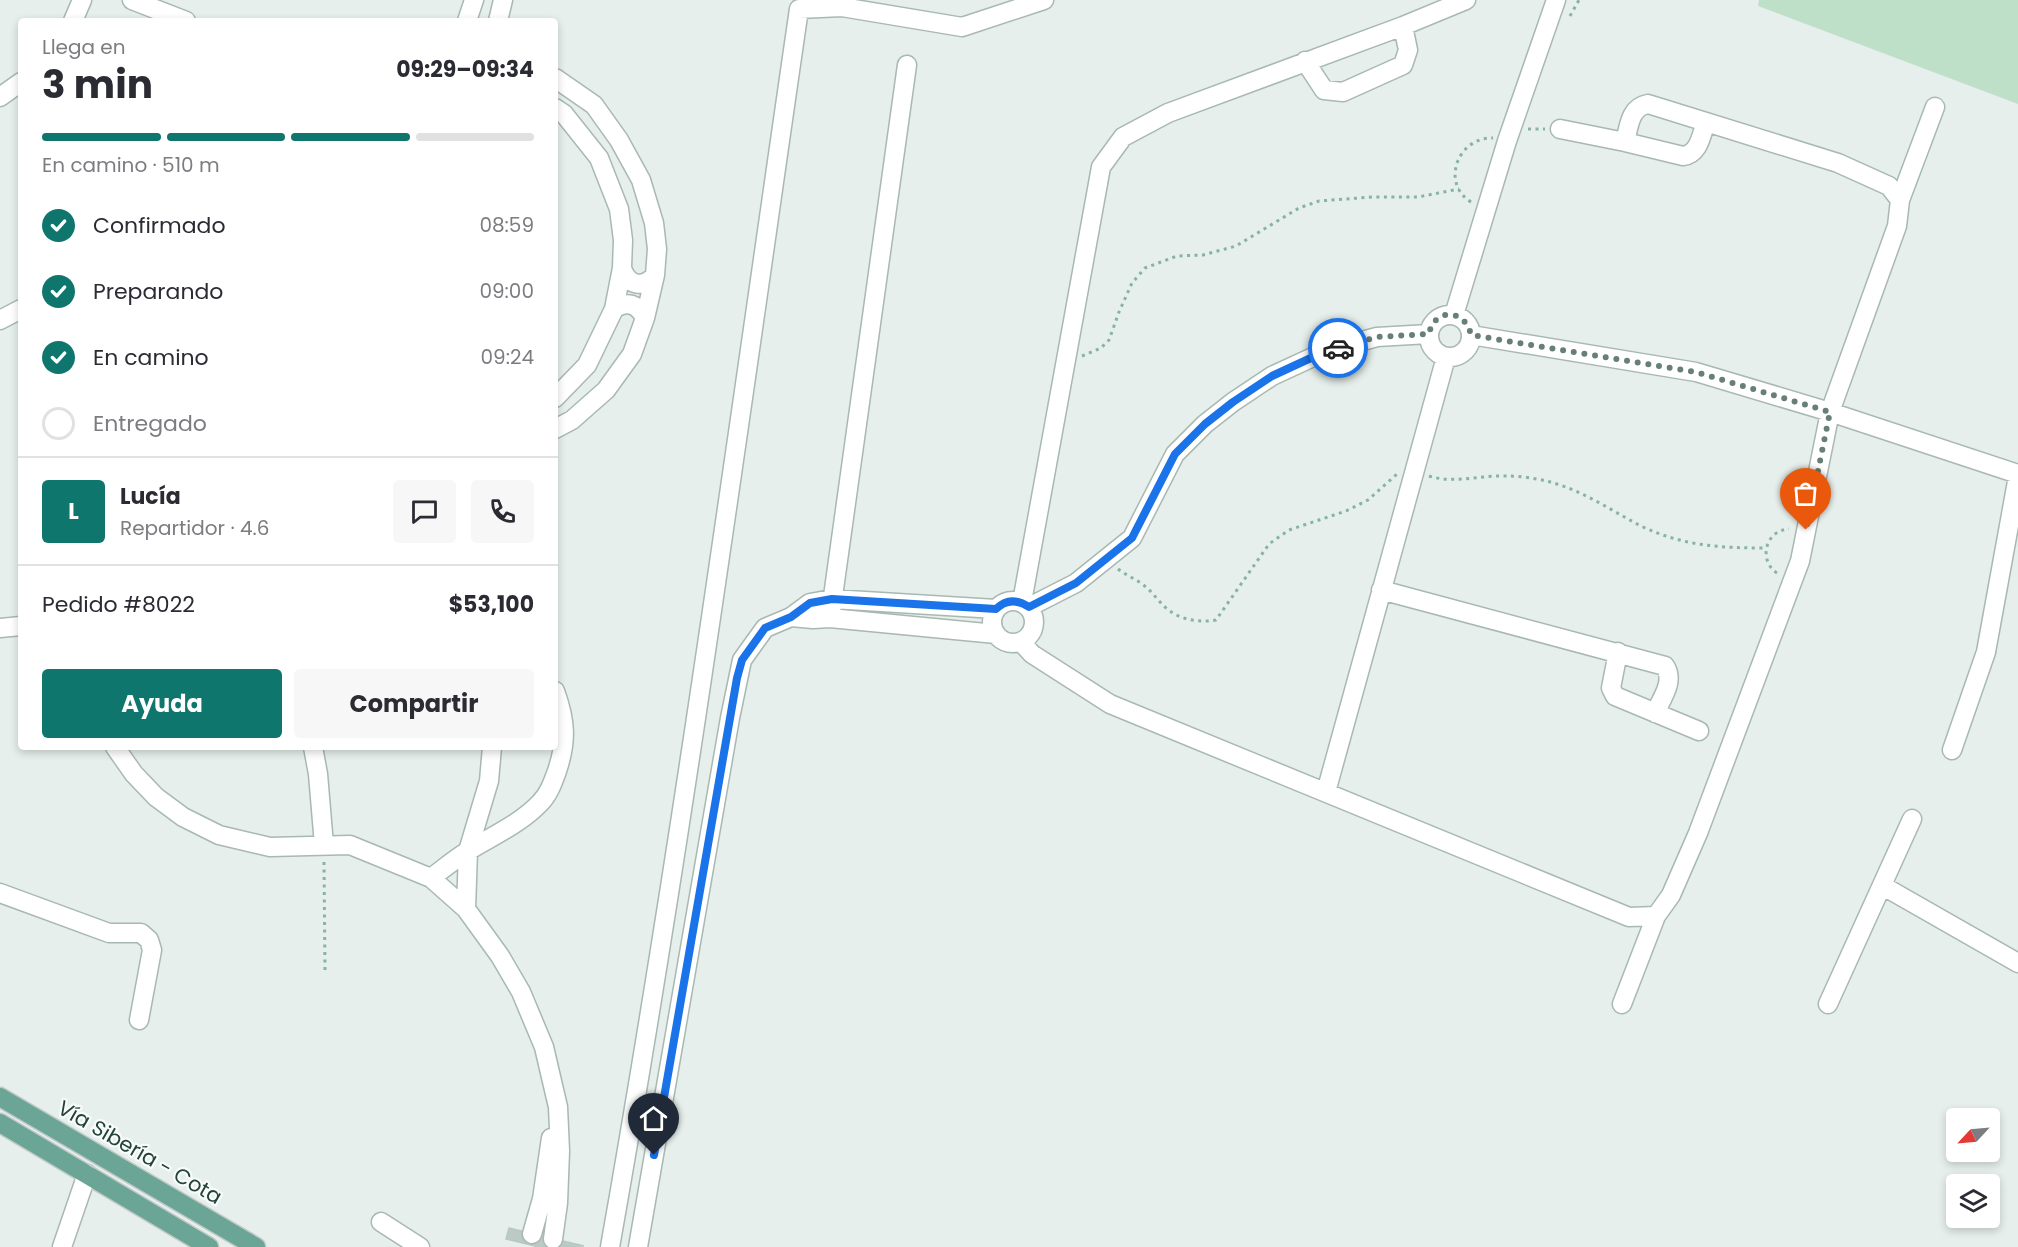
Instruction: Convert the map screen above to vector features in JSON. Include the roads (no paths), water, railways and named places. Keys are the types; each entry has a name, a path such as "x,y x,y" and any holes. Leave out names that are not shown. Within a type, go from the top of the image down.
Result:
{"main road":[{"name":"Vía Sibería - Cota","path":"0,1096 256,1247"},
{"path":"0,1123 209,1247"}],"street":[{"path":"74,18 82,0"},
{"path":"132,0 178,18"},
{"path":"468,18 474,0"},
{"path":"499,18 503,0"},
{"path":"610,1247 704,672 799,9 842,7 962,27 1044,0"},
{"path":"791,617 830,618 996,634 1007,642 1021,642 1028,637 1033,631 1034,622 1033,614 1025,604 1101,167 1123,137 1168,113 1403,26 1466,0"},
{"path":"1454,315 1507,141 1556,0"},
{"path":"1305,61 1324,90 1343,92 1403,65 1408,50 1403,26"},
{"path":"830,618 907,65"},
{"path":"558,80 594,105 620,141 641,180 654,223 657,249 655,275 645,318 632,354 606,390 572,420 558,427"},
{"path":"0,98 18,84"},
{"path":"1625,142 1634,111 1640,105 1648,104 1838,163 1889,186 1900,200"},
{"path":"1622,1004 1656,916 1671,895 1698,832 1800,561 1830,412 1897,226 1900,200 1935,107"},
{"path":"558,110 564,114 598,158 619,209 623,240 622,268 614,309 587,365 558,395"},
{"path":"1560,129 1683,156 1695,151 1706,122"},
{"path":"622,268 625,277 632,283 640,285 649,282 655,275"},
{"path":"614,309 620,305 635,306 642,311 645,318"},
{"path":"0,320 18,311"},
{"path":"1447,315 1454,315 1466,322 1471,335 1464,351 1456,356 1446,357 1433,349 1429,334 1434,321 1447,315"},
{"path":"638,1247 737,678 742,660 765,628 791,617 810,603 832,599 996,609 1008,601 1025,604 1076,583 1132,538 1175,454 1205,424 1233,402 1272,376 1326,351 1377,337 1429,334"},
{"path":"1471,335 1696,372 1830,412 2018,475 1986,652 1952,750"},
{"path":"1326,792 1446,357"},
{"path":"1381,590 1665,666 1670,680 1656,712"},
{"path":"996,609 992,621 996,634"},
{"path":"0,628 18,626"},
{"path":"1021,642 1032,654 1110,704 1629,917 1656,916"},
{"path":"1618,652 1611,688 1615,696 1699,731"},
{"path":"431,878 468,851 492,839 526,816 542,802 552,785 564,751 565,728 558,700"},
{"path":"117,750 134,774 156,798 183,817 219,835 270,847 350,845 431,878 466,909 500,956 521,992 544,1047 558,1107 560,1151 558,1203 553,1239"},
{"path":"314,750 324,845"},
{"path":"466,909 468,851 489,781 492,750"},
{"path":"1828,1004 1912,819"},
{"path":"1883,886 2018,963"},
{"path":"0,893 109,933 141,933 149,939 152,950 139,1020"},
{"path":"529,1242 542,1199 558,1107"},
{"path":"62,1247 87,1174"},
{"path":"381,1222 420,1247"}]}
